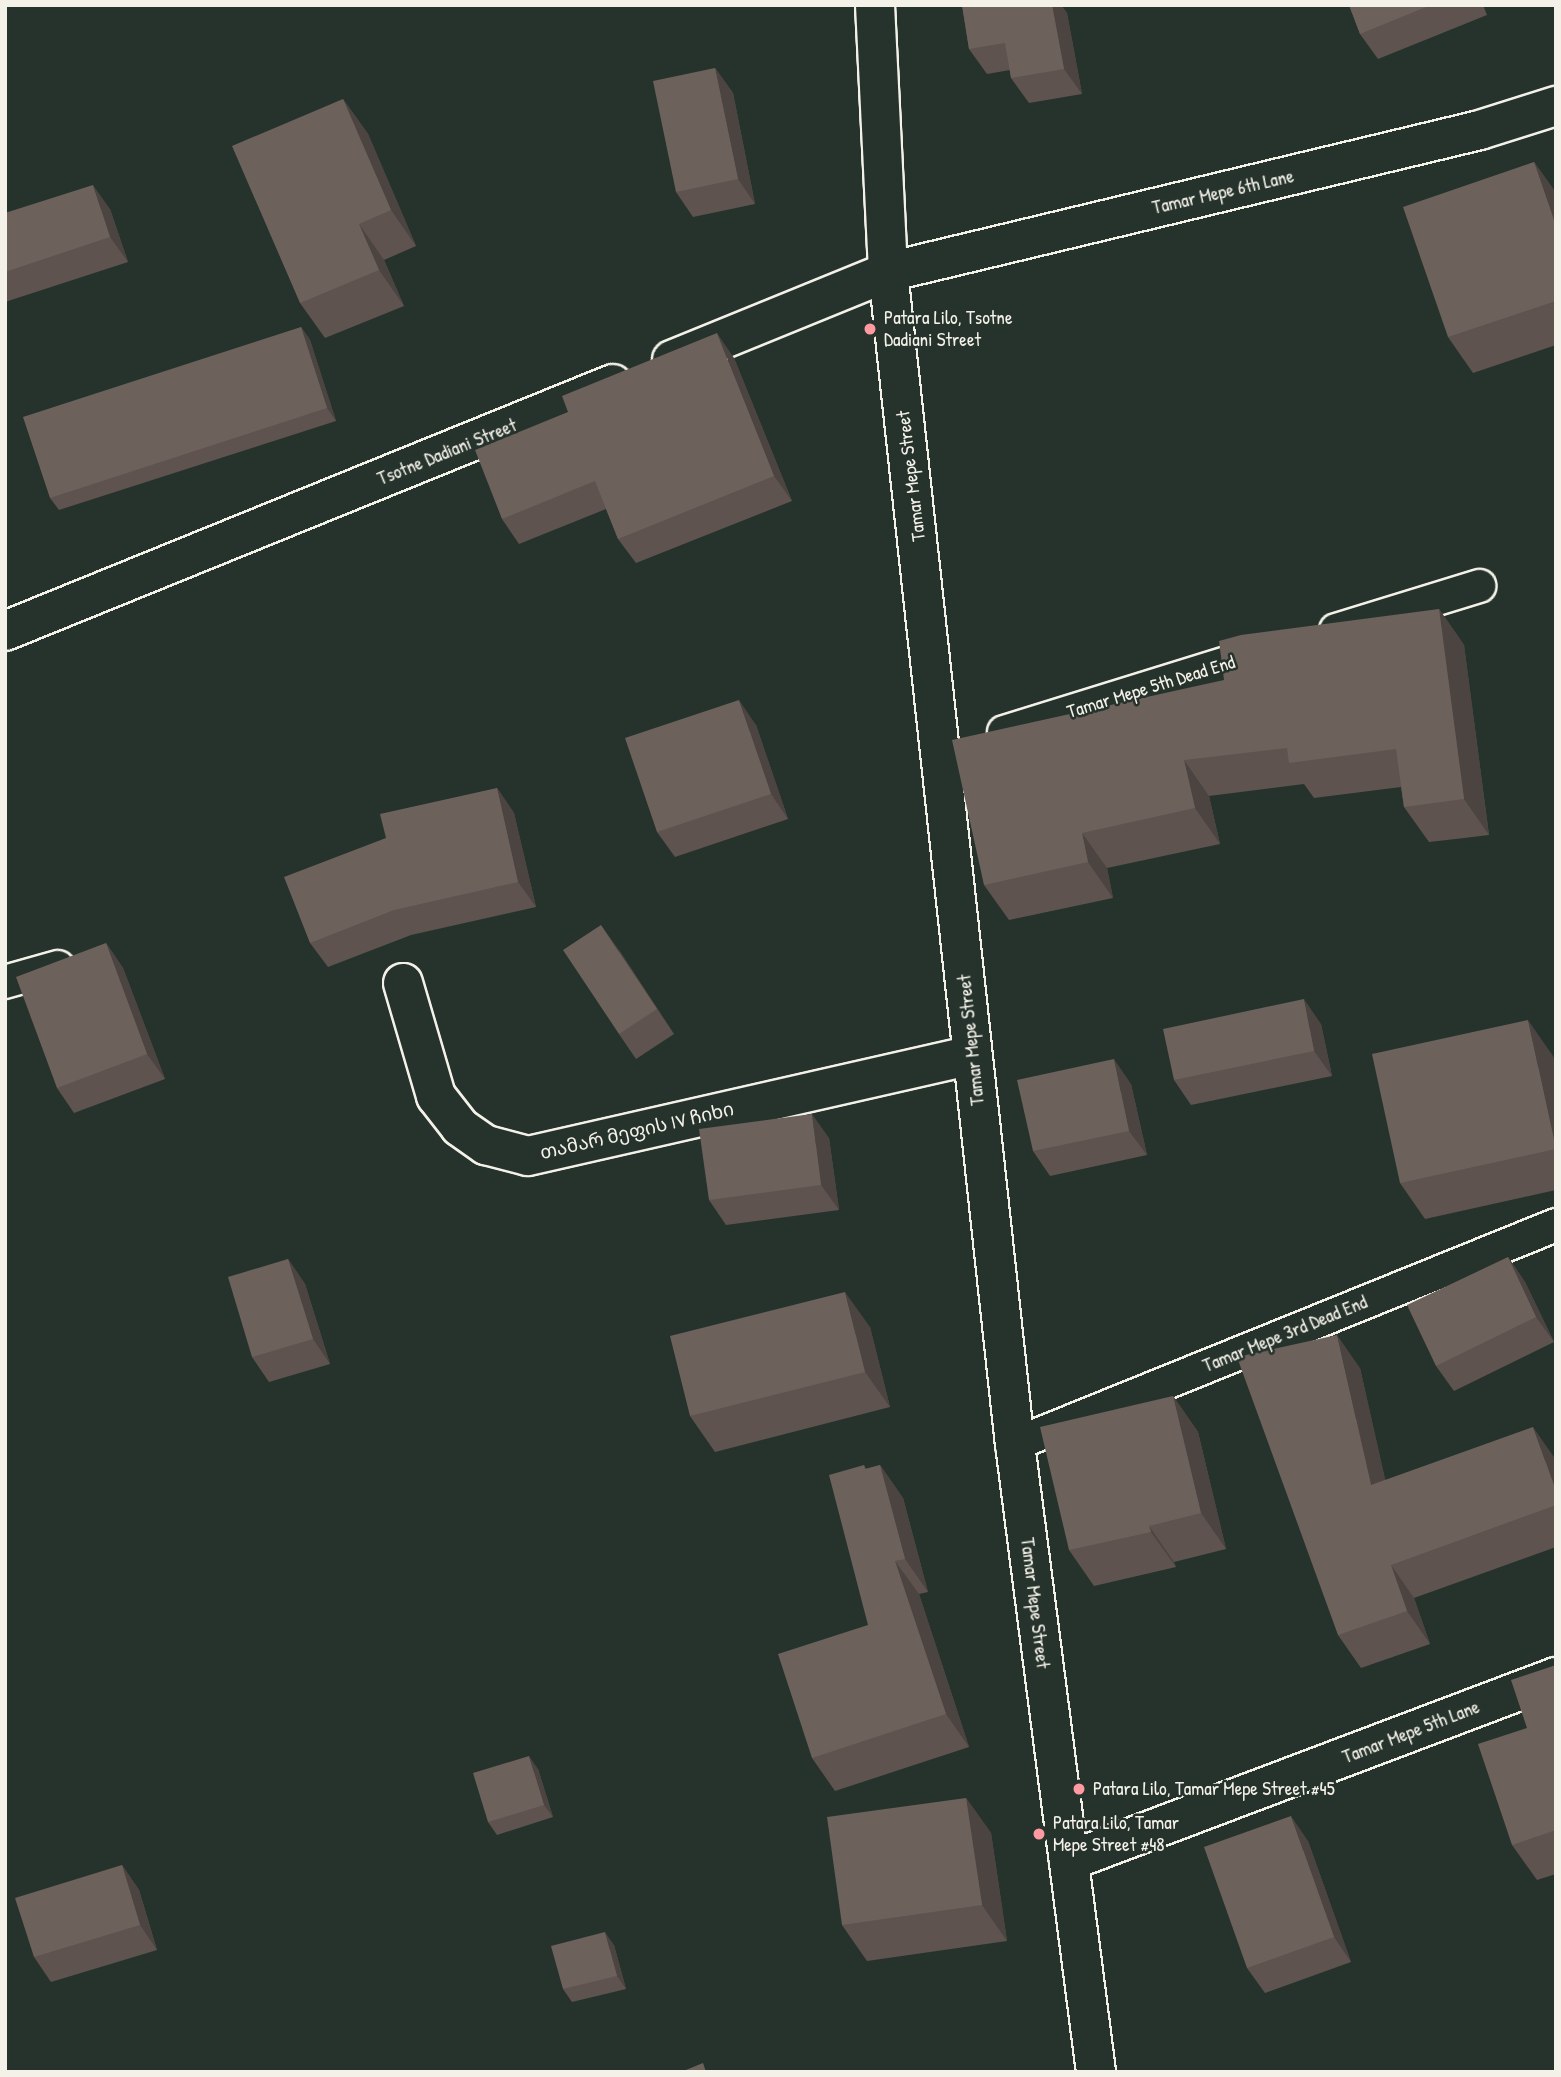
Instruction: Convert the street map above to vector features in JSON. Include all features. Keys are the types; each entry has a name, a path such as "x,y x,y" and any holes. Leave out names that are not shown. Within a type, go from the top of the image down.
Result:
{"street":[{"name":"Tamar Mepe Street","path":"875,5 888,272 943,750 972,1055 1015,1444 1096,2072"},
{"name":"Tamar Mepe 6th Lane","path":"888,272 1466,134 1556,106"},
{"name":"Tsotne Dadiani Street","path":"5,631 888,272"},
{"name":"თამარ მეფის IV ჩიხი","path":"403,983 436,1096 460,1127 486,1145 528,1156 972,1055"},
{"name":"Tamar Mepe 5th Lane","path":"1069,1861 1556,1677"}],"lane":[{"name":"Tamar Mepe 5th Dead End","path":"943,750 1479,586"},
{"path":"5,982 85,960"},
{"name":"Tamar Mepe 3rd Dead End","path":"1015,1444 1556,1225"}],"building":[{"path":"962,5 1052,5 1064,69 1011,78 1005,43 969,49"},
{"path":"1349,5 1431,5 1360,34"},
{"path":"715,68 738,179 676,192 653,81"},
{"path":"343,99 391,210 359,224 379,270 300,303 232,146"},
{"path":"1534,162 1556,226 1556,301 1448,337 1403,207"},
{"path":"93,185 110,237 5,272 5,213"},
{"path":"301,327 327,408 50,498 23,417"},
{"path":"717,333 774,476 618,539 595,481 502,519 475,450 568,412 562,396"},
{"path":"1439,609 1464,799 1404,807 1396,749 1289,763 1287,748 1184,760 1195,808 1082,833 1088,862 984,885 952,740 1224,680 1219,641 1241,635"},
{"path":"739,700 771,794 657,832 625,738"},
{"path":"497,788 518,882 394,910 310,943 284,877 386,838 380,814"},
{"path":"601,925 657,1009 619,1034 563,950"},
{"path":"106,943 147,1054 57,1088 16,977"},
{"path":"1304,999 1314,1051 1174,1080 1163,1029"},
{"path":"1528,1020 1556,1149 1400,1183 1372,1054"},
{"path":"1114,1059 1129,1131 1033,1151 1017,1080"},
{"path":"812,1114 821,1185 709,1200 699,1129"},
{"path":"1508,1257 1536,1317 1436,1366 1407,1305"},
{"path":"288,1259 313,1339 252,1357 228,1277"},
{"path":"845,1292 865,1372 690,1416 670,1336"},
{"path":"1337,1335 1371,1485 1533,1427 1556,1491 1556,1505 1391,1565 1407,1611 1338,1635 1237,1357"},
{"path":"1173,1396 1201,1513 1149,1526 1151,1532 1069,1550 1040,1427"},
{"path":"864,1465 865,1469 880,1465 905,1559 895,1561 946,1714 812,1758 778,1654 868,1625 829,1475"},
{"path":"1556,1665 1556,1830 1512,1845 1478,1744 1527,1728 1511,1680"},
{"path":"529,1756 544,1805 488,1822 473,1773"},
{"path":"966,1798 982,1905 842,1925 827,1817"},
{"path":"1291,1816 1334,1937 1247,1968 1204,1847"},
{"path":"122,1865 140,1925 34,1957 15,1898"},
{"path":"605,1932 617,1976 563,1989 551,1946"},
{"path":"703,2063 706,2072 681,2072"}],"place":[{"name":"Patara Lilo, Tsotne Dadiani Street","path":"870,329"},
{"name":"Patara Lilo, Tamar Mepe Street #45","path":"1079,1789"},
{"name":"Patara Lilo, Tamar Mepe Street #48","path":"1039,1834"}]}
